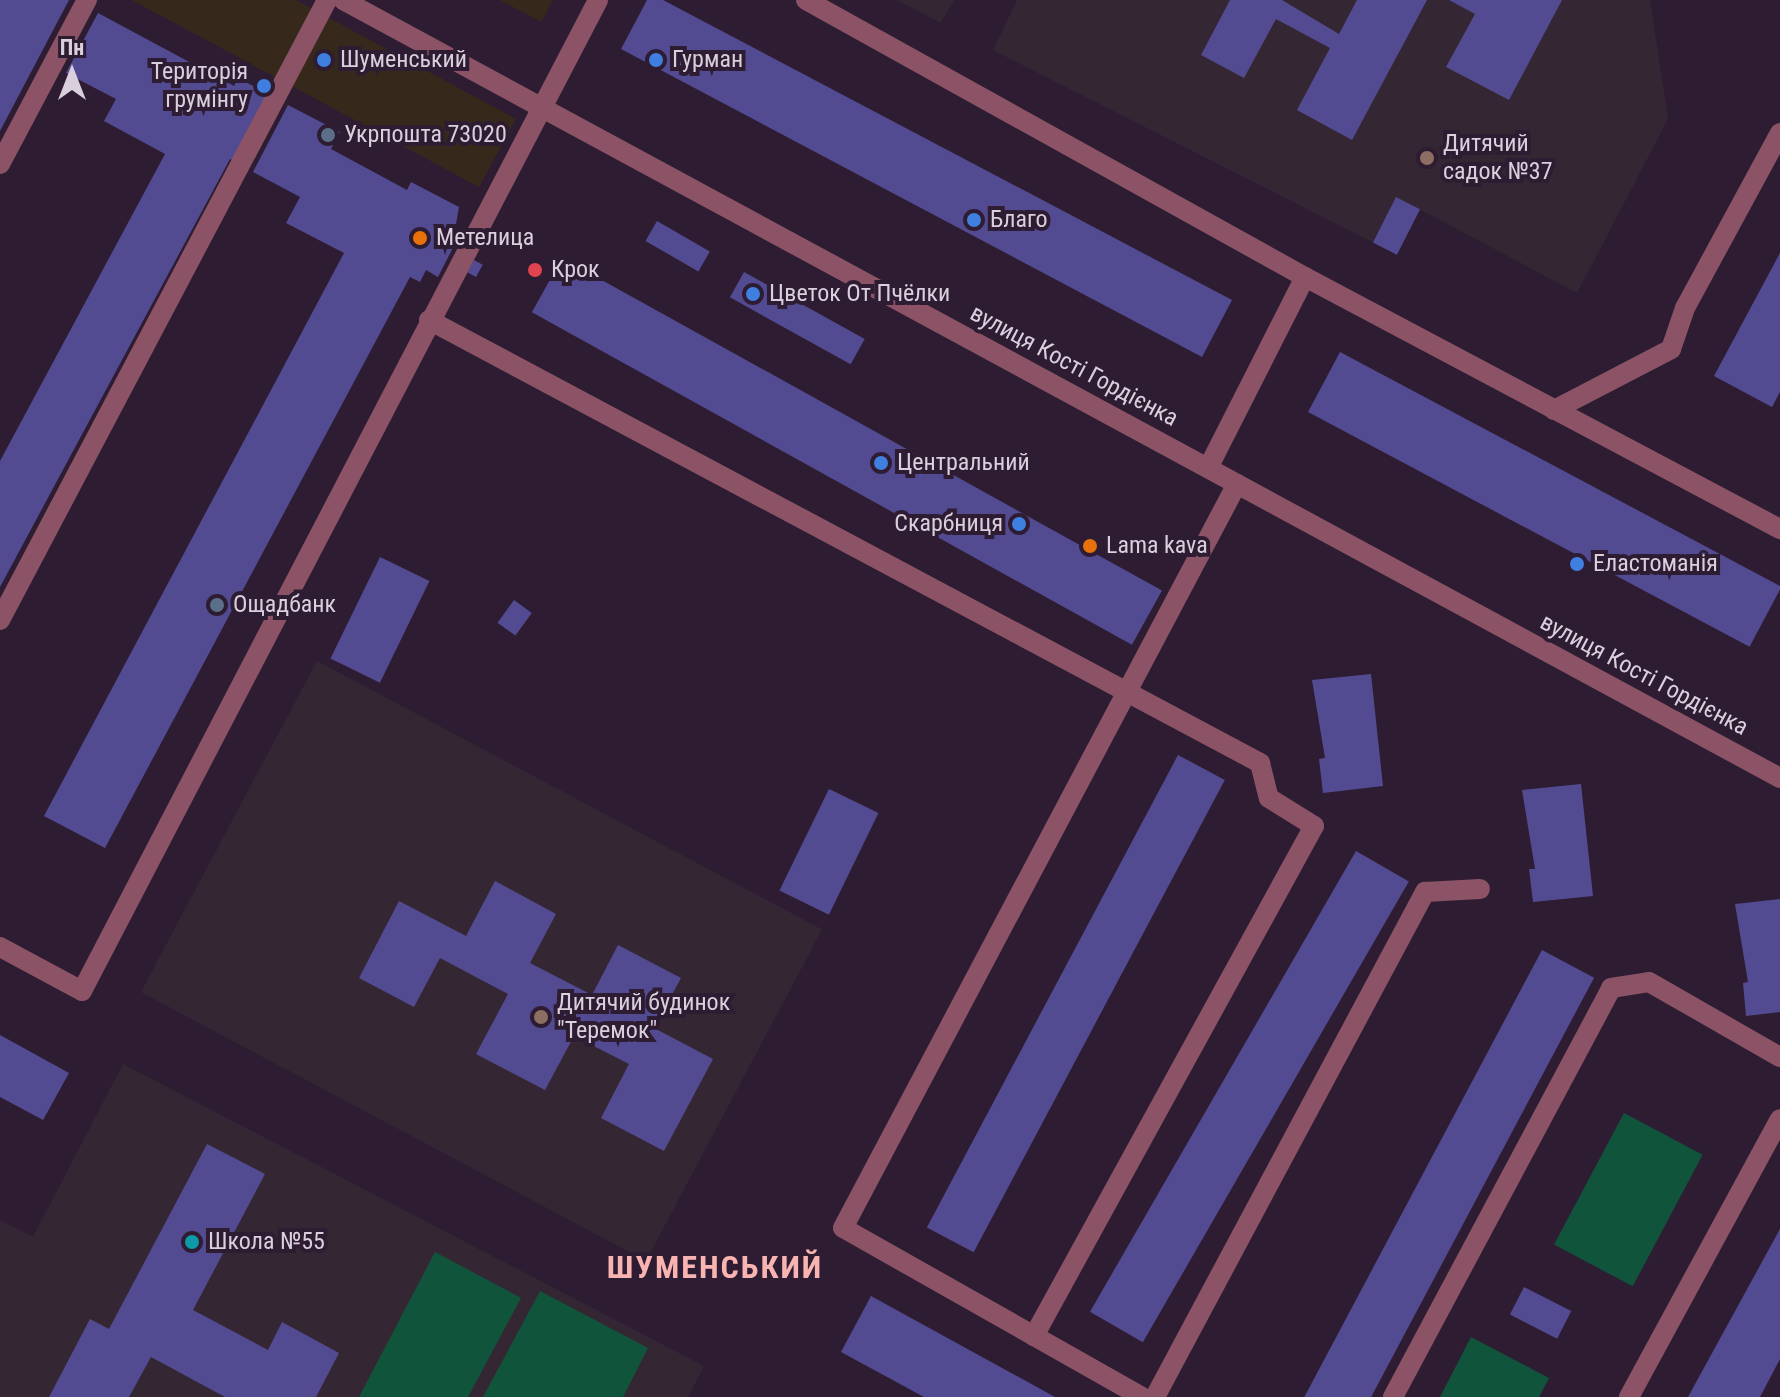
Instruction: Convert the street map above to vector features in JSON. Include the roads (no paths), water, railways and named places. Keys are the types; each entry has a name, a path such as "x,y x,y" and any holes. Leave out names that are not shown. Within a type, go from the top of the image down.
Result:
{"street":[{"path":"0,164 87,0"},
{"path":"0,620 327,0"},
{"name":"вулиця Кості Гордієнка","path":"343,0 1780,778"},
{"path":"0,947 82,991 540,106 598,0"},
{"path":"806,0 1305,277 1780,529"},
{"path":"1554,410 1671,349 1685,308 1780,133"},
{"path":"1208,468 1305,277"},
{"path":"429,320 1260,763 1269,798 1314,826 1034,1336"},
{"path":"1142,1397 843,1228 1237,484"},
{"path":"1155,1397 1425,892 1480,889"},
{"path":"1393,1397 1611,988 1649,982 1780,1057"},
{"path":"1629,1397 1780,1119"}],"place":[{"name":"Шуменський","path":"324,60"},
{"name":"Гурман","path":"656,60"},
{"name":"Територія грумінгу","path":"264,86"},
{"name":"Укрпошта 73020","path":"328,135"},
{"name":"Дитячий садок №37","path":"1427,158"},
{"name":"Благо","path":"974,220"},
{"name":"Метелица","path":"420,238"},
{"name":"Крок","path":"535,270"},
{"name":"Цветок От Пчёлки","path":"753,294"},
{"name":"Центральний","path":"881,463"},
{"name":"Скарбниця","path":"1019,524"},
{"name":"Lama kava","path":"1090,546"},
{"name":"Еластоманія","path":"1577,564"},
{"name":"Ощадбанк","path":"217,605"},
{"name":"Дитячий будинок \"Теремок\"","path":"541,1017"},
{"name":"Школа №55","path":"192,1242"}],"district":[{"name":"ШУМЕНСЬКИЙ","path":"715,1267"}]}
